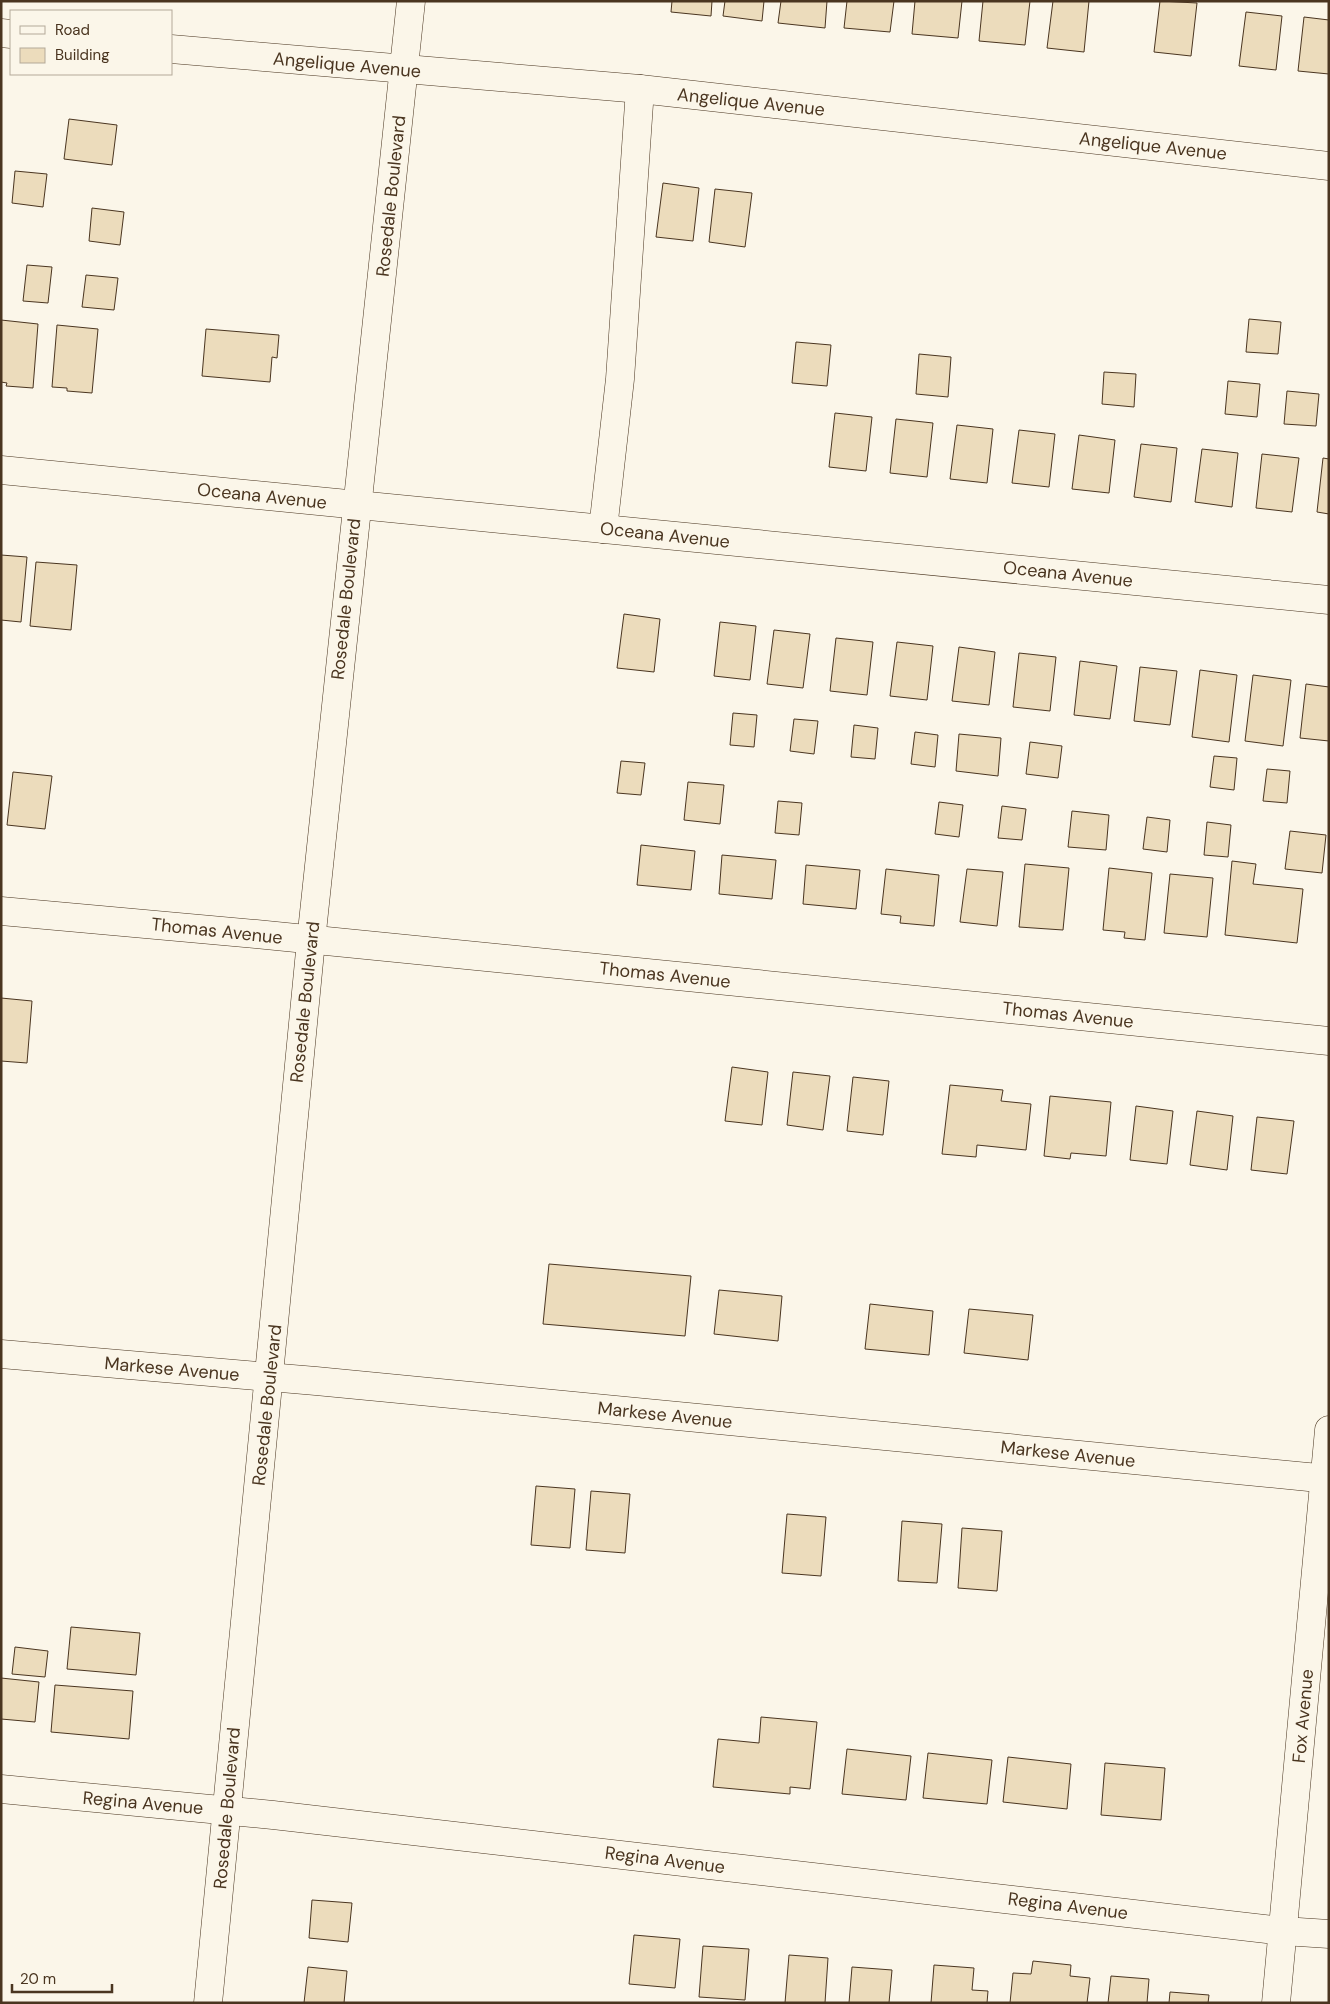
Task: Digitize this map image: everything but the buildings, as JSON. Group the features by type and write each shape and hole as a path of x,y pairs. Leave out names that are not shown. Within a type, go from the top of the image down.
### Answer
{"street":[{"name":"Rosedale Boulevard","path":"208,2003 310,941 411,1"},
{"name":"Angelique Avenue","path":"172,49 640,89 1329,166"},
{"path":"603,528 620,379 640,89"},
{"name":"Oceana Avenue","path":"1,470 1329,600"},
{"name":"Thomas Avenue","path":"1,911 1329,1041"},
{"name":"Markese Avenue","path":"1,1354 269,1377 1326,1479"},
{"name":"Fox Avenue","path":"1276,2003 1326,1479 1329,1430"},
{"name":"Regina Avenue","path":"1,1789 226,1810 1283,1931 1329,1934"}]}
